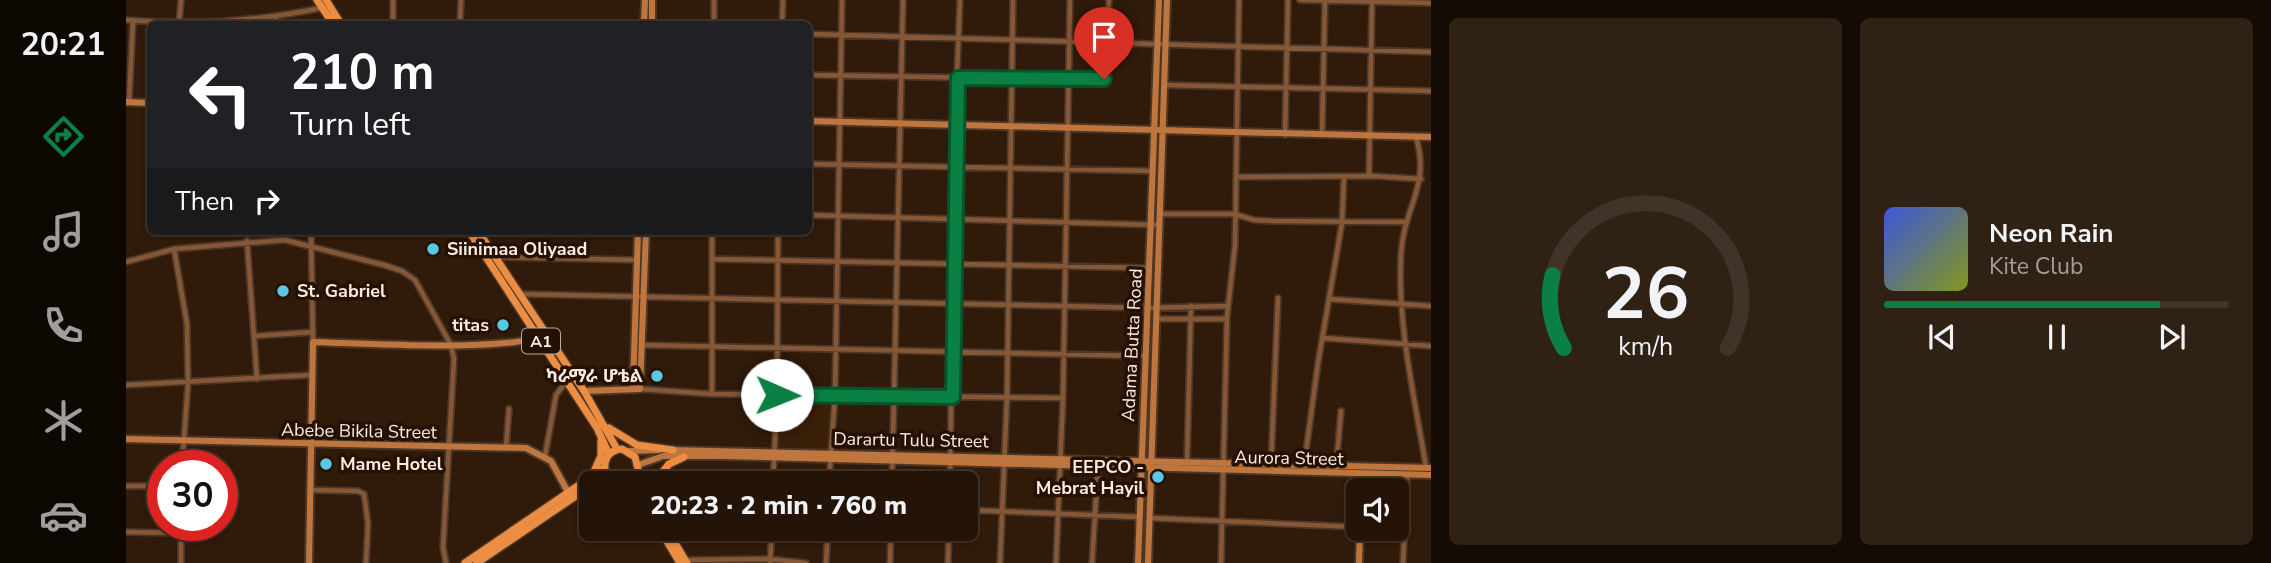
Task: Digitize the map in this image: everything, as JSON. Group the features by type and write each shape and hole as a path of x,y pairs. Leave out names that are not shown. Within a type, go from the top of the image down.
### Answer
{"main road":[{"path":"322,3 331,21"},
{"path":"322,3 338,21"},
{"name":"A1","path":"471,235 569,377 609,454"},
{"name":"A1","path":"480,235 542,335"},
{"name":"A1","path":"569,377 583,391 617,449"},
{"path":"605,425 637,445 673,450"},
{"path":"596,471 601,456 600,434"},
{"path":"602,471 609,454 617,449 629,451 638,469"},
{"path":"663,471 669,464 684,457"},
{"path":"477,563 562,502 569,494 579,490"},
{"path":"465,563 579,492"},
{"path":"668,541 683,562"},
{"path":"672,541 683,562"}],"street":[{"path":"179,21 181,0"},
{"path":"393,0 393,21"},
{"path":"460,21 461,0"},
{"path":"644,21 645,0"},
{"path":"652,0 652,21"},
{"path":"714,0 714,21"},
{"path":"782,21 783,0"},
{"path":"830,471 835,396 835,261 842,0"},
{"path":"892,471 896,396 894,351 902,0"},
{"path":"951,471 954,167 960,0"},
{"path":"1000,563 1007,397 1005,353 1013,0"},
{"path":"1056,563 1063,398 1065,127 1070,0"},
{"path":"812,75 1104,79 1109,0"},
{"path":"1159,0 1162,43"},
{"path":"1162,43 1167,0"},
{"path":"1221,563 1227,319 1235,214 1239,0"},
{"path":"1285,135 1288,0"},
{"path":"1300,0 1431,3"},
{"path":"1322,135 1325,0"},
{"path":"1369,176 1372,1"},
{"path":"235,21 275,17 322,3"},
{"path":"275,17 277,21"},
{"path":"126,20 147,22"},
{"path":"133,21 127,102 147,103"},
{"path":"812,34 1431,52"},
{"name":"Adama Butta Road","path":"1148,563 1146,468 1141,460 1150,268 1160,214 1165,85 1162,43"},
{"name":"Adama Butta Road","path":"1138,563 1146,468 1151,460 1157,306 1153,171 1162,43"},
{"path":"1165,85 1431,91"},
{"path":"812,121 1431,137"},
{"path":"1416,137 1423,157 1421,179 1407,222 1401,253 1407,346 1428,467"},
{"path":"812,164 1153,171"},
{"path":"1303,472 1342,223 1344,176"},
{"path":"1236,177 1369,176 1421,179"},
{"path":"1160,214 1235,214 1254,220 1342,223 1407,222"},
{"path":"812,215 1156,225"},
{"path":"309,563 313,342 311,235"},
{"path":"636,389 638,235"},
{"path":"636,389 643,345 646,235"},
{"path":"712,235 712,394"},
{"path":"774,471 778,235"},
{"path":"126,262 174,249 285,240 310,244 384,265 415,280 451,345 454,366 443,547 446,563"},
{"path":"247,241 257,379"},
{"path":"174,249 187,324 188,384 183,450"},
{"path":"494,257 637,260"},
{"path":"712,259 1150,268"},
{"path":"519,294 1148,308 1228,306"},
{"path":"1272,472 1278,298"},
{"path":"1329,299 1431,306"},
{"path":"1187,465 1191,306"},
{"path":"1156,319 1227,319"},
{"path":"254,336 313,332"},
{"path":"313,342 451,345 542,335"},
{"path":"1322,338 1431,346"},
{"path":"643,345 1146,356"},
{"path":"126,385 188,384 312,375"},
{"path":"569,377 554,402 545,456 561,475 569,494"},
{"path":"583,391 636,389 712,394 1063,398"},
{"path":"506,448 509,410"},
{"path":"1336,473 1341,411"},
{"name":"Abebe Bikila Street","path":"126,439 506,448 526,449 545,456"},
{"name":"Darartu Tulu Street","path":"629,451 774,451 1060,458 1146,468"},
{"name":"Darartu Tulu Street","path":"638,469 663,456 1060,466 1151,460"},
{"name":"Aurora Street","path":"1151,460 1225,470 1431,475"},
{"name":"Aurora Street","path":"1146,468 1225,462 1428,467"},
{"path":"1092,563 1098,463"},
{"path":"1363,466 1363,478"},
{"path":"1403,563 1407,475"},
{"path":"126,486 147,486"},
{"path":"310,490 358,491 364,494 368,523 366,563"},
{"path":"978,510 1140,517"},
{"path":"1149,518 1346,527"},
{"path":"126,532 147,532"},
{"path":"181,541 181,563"},
{"path":"770,561 771,541"},
{"path":"826,563 827,541"},
{"path":"890,563 891,541"},
{"path":"948,563 949,541"},
{"path":"1359,541 1359,563"},
{"path":"683,562 806,563"}],"shaded area":[{"path":"777,397 829,398 829,450 777,448"}],"place":[{"name":"Siinimaa Oliyaad","path":"433,249"},
{"name":"St. Gabriel","path":"283,291"},
{"name":"titas","path":"503,325"},
{"name":"ካራማራ ሆቴል","path":"657,376"},
{"name":"Mame Hotel","path":"326,464"},
{"name":"EEPCO - Mebrat Hayil","path":"1158,477"}],"route":[{"path":"777,395 953,397 951,352 958,78 1104,79"}]}
